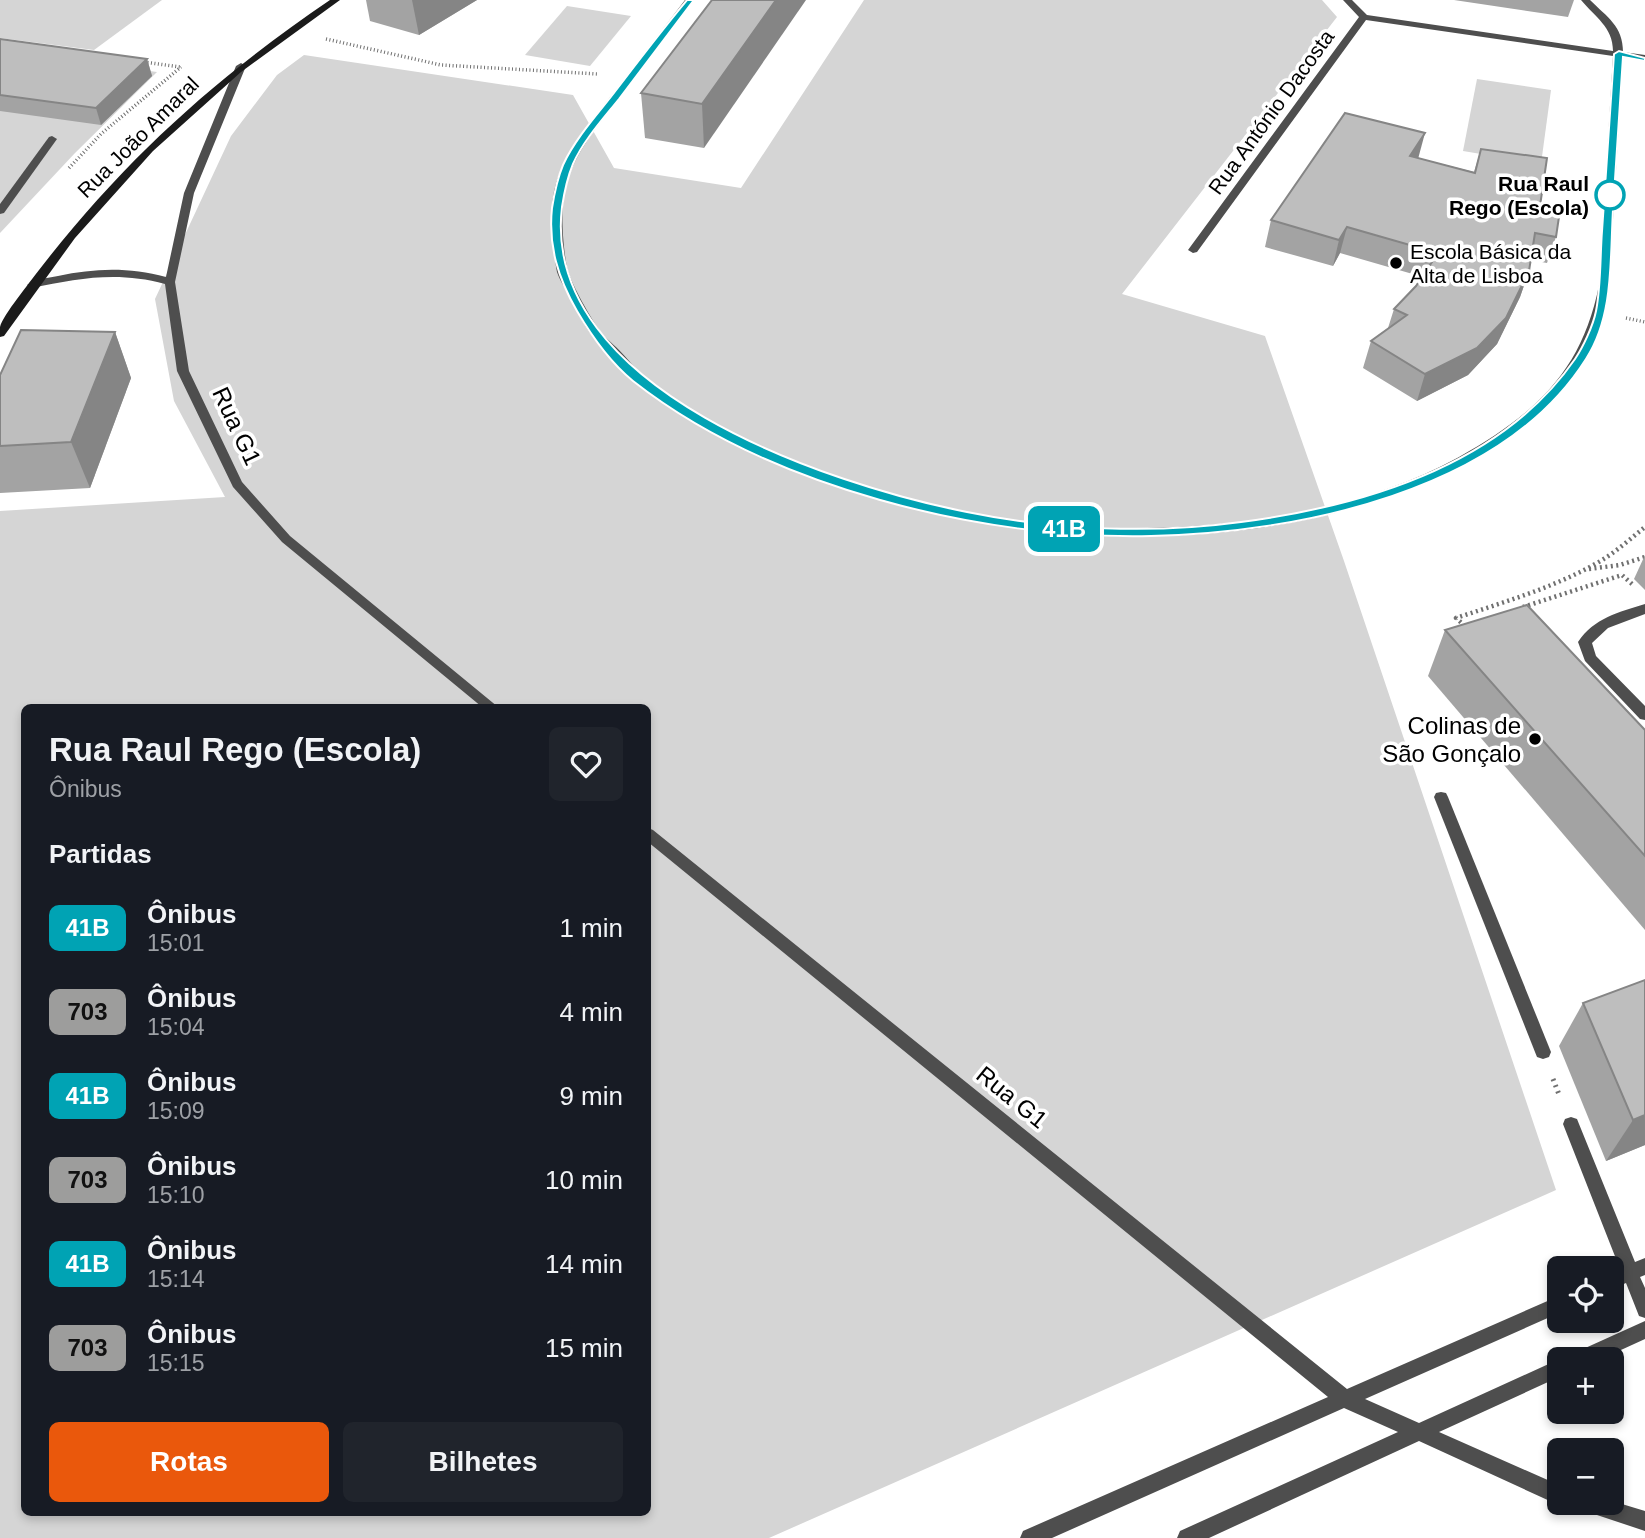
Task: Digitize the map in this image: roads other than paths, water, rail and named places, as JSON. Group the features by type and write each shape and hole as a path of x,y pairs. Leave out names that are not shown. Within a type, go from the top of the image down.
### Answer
{"street":[{"name":"Rua João Amaral","path":"0,334 32,285 110,188 152,144 241,66 336,0"},
{"path":"690,0 593,125 568,164 557,206 556,246 568,287 594,331 634,376 702,422 784,462 866,491 968,517 1055,528 1149,532 1238,527 1324,512 1395,492 1457,465 1508,433 1549,399 1582,357 1601,313 1619,54 1614,29 1586,0"},
{"name":"Rua António Dacosta","path":"1193,250 1364,17 1347,0"},
{"path":"1364,17 1645,58"},
{"name":"Rua G1","path":"241,66 189,193 170,282 183,371 237,484 286,539 487,704"},
{"path":"0,211 52,139"},
{"path":"32,285 91,272 120,270 170,282"},
{"path":"1645,609 1608,621 1592,631 1585,642 1590,659 1645,715"},
{"path":"1441,797 1543,1052"},
{"name":"Rua G1","path":"651,836 1345,1399 1547,1490"},
{"path":"1571,1124 1638,1269 1645,1310"},
{"path":"1030,1538 1547,1309"},
{"path":"1607,1347 1645,1330"},
{"path":"1187,1538 1547,1373"},
{"path":"1624,1514 1645,1521"}],"place":[{"name":"Rua Raul Rego (Escola)","path":"1610,195"},
{"name":"Escola Básica da Alta de Lisboa","path":"1396,263"},
{"name":"Colinas de São Gonçalo","path":"1535,739"}]}
